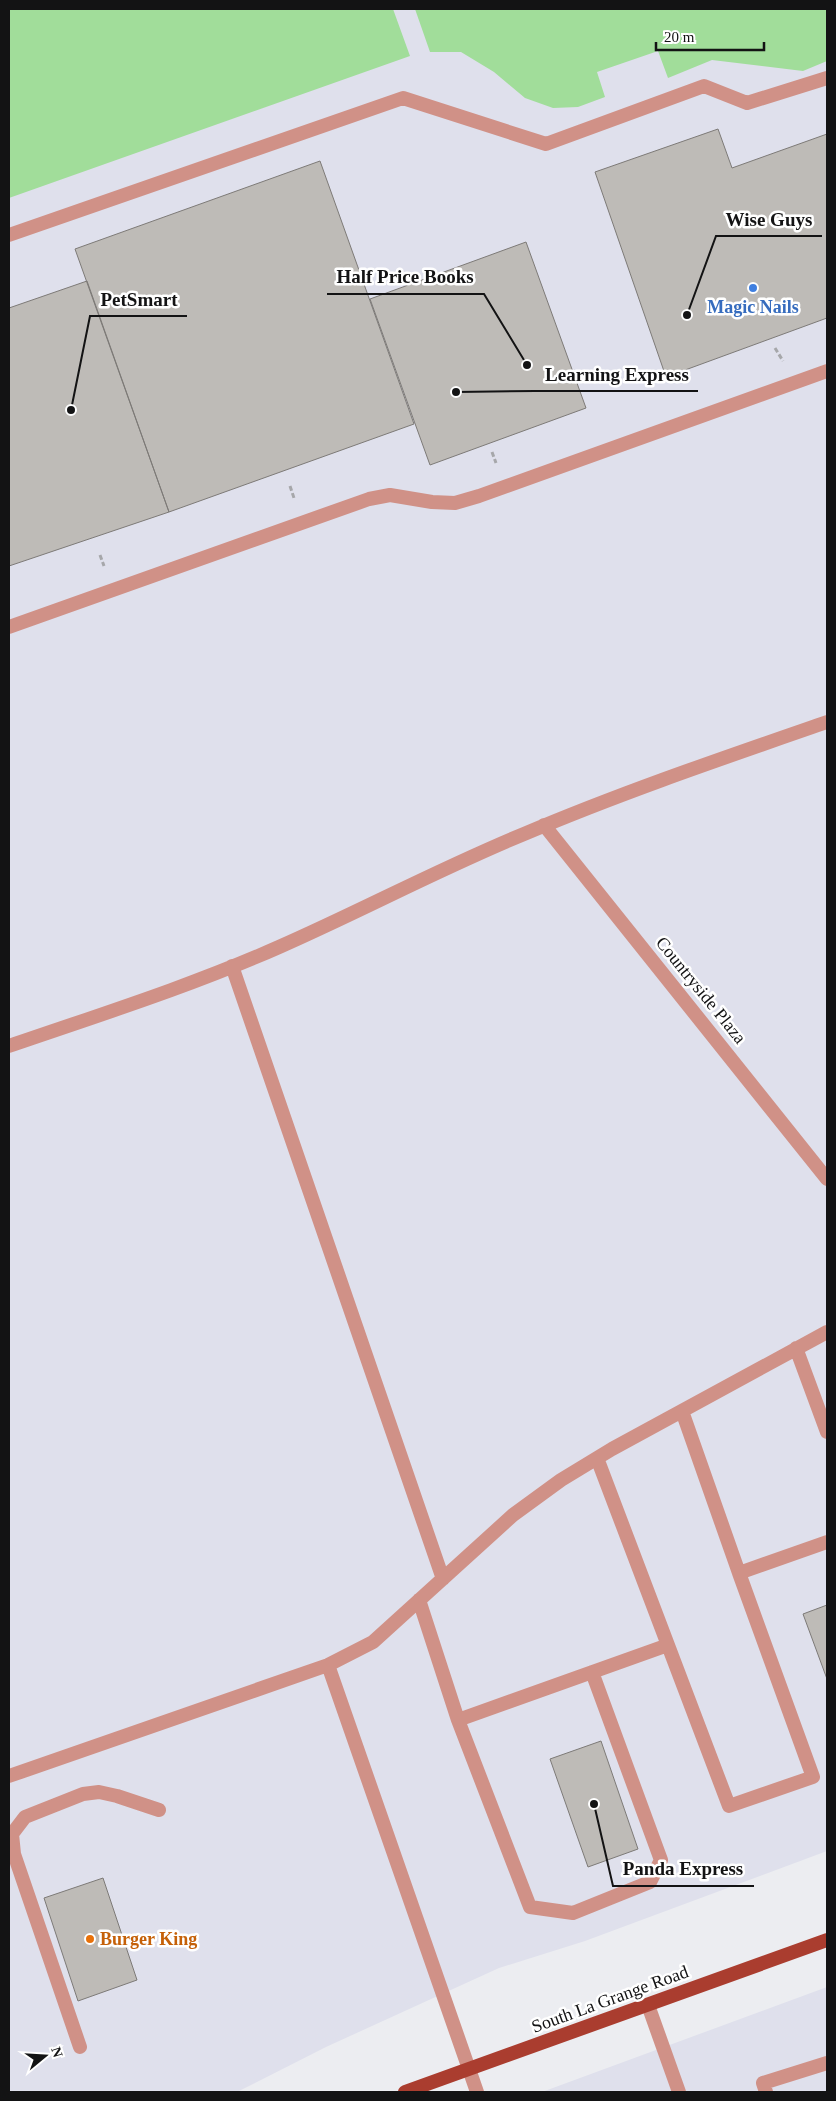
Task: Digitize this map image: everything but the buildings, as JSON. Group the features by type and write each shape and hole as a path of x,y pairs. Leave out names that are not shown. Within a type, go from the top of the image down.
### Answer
{"main road":[{"name":"South La Grange Road","path":"405,2092 827,1940"}],"lane":[{"path":"9,235 404,98 546,144 704,86 747,103 827,78"},
{"path":"9,627 369,499 390,495 432,502 455,503 479,496 827,370"},
{"path":"9,1046 232,966 287,943 456,863 544,825 655,782 827,722"},
{"name":"Countryside Plaza","path":"544,825 827,1179"},
{"path":"232,966 443,1579"},
{"path":"9,1776 328,1665 373,1642 513,1515 561,1480 682,1410 827,1332"},
{"path":"796,1348 827,1432"},
{"path":"597,1458 729,1806 813,1777 682,1410"},
{"path":"739,1573 827,1542"},
{"path":"419,1600 458,1720 530,1906 573,1913 650,1882 661,1860 592,1672"},
{"path":"458,1720 668,1645"},
{"path":"328,1665 477,2092"},
{"path":"80,2047 14,1854 12,1834 25,1817 83,1794 99,1792 159,1810"},
{"path":"648,2005 679,2092"},
{"path":"766,2092 763,2083 827,2063"}],"shaded area":[{"path":"9,9 827,9 827,1851 585,1941 499,1968 326,2047 237,2092 9,2092"},
{"path":"827,1987 827,2092 542,2092"}],"green space":[{"path":"9,9 393,9 410,56 9,198"},
{"path":"415,9 827,9 827,61 803,71 712,60 668,78 658,51 597,72 605,97 578,107 553,108 525,98 494,72 461,52 430,52"}],"place":[{"name":"Magic Nails","path":"753,288"},
{"name":"Wise Guys","path":"687,315"},
{"name":"Half Price Books","path":"527,365"},
{"name":"Learning Express","path":"456,392"},
{"name":"PetSmart","path":"71,410"},
{"name":"Panda Express","path":"594,1804"},
{"name":"Burger King","path":"90,1939"}]}
